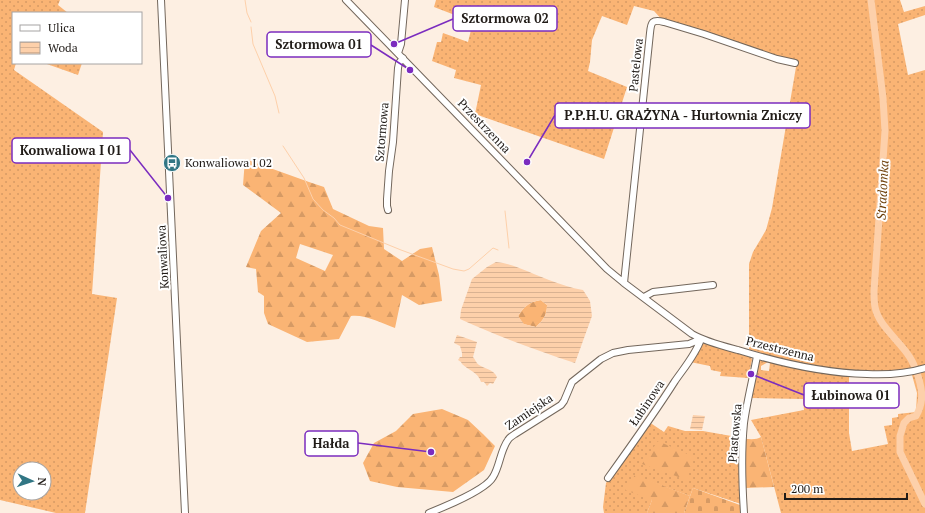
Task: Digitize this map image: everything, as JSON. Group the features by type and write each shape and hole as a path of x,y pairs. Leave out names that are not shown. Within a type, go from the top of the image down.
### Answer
{"street":[{"name":"Konwaliowa","path":"161,0 185,513"},
{"name":"Przestrzenna","path":"346,0 602,264 624,283 692,334 701,339 757,356 818,370 841,373 881,374 909,373 924,368"},
{"name":"Sztormowa","path":"388,210 387,199 389,171 393,142 398,68 405,0"},
{"name":"Pastelowa","path":"624,283 652,23 658,20 777,59 795,63"},
{"path":"644,298 653,292 713,285"},
{"name":"Łubinowa","path":"608,478 669,391 699,345 701,339"},
{"name":"Zamiejska","path":"430,513 468,496 491,480 494,476 504,446 508,440 561,404 564,401 572,382 601,358 613,353 628,350 689,344 701,339"},
{"name":"Piastowska","path":"744,513 743,442 745,422 757,356"}],"green space":[{"path":"0,0 60,0 58,5 67,12 12,12 12,64 16,64 14,70 103,132 92,294 117,298 85,513 56,513 0,500"},
{"path":"436,0 900,0 904,12 925,6 925,15 898,24 908,75 925,70 925,365 904,371 870,372 832,370 785,360 749,349 749,264 753,252 766,230 772,208 796,67 795,63 664,22 654,11 634,6 627,25 602,16 592,40 588,71 627,87 604,159 475,114 481,85 454,78 456,70 432,61 437,42 441,42 443,33 468,42 473,22 434,7"},
{"path":"47,64 82,64 78,75"},
{"path":"245,159 324,187 333,209 369,226 383,228 384,249 402,261 420,249 432,247 439,275 442,301 419,305 402,295 395,328 362,316 351,316 339,339 307,342 268,324 264,313 264,296 258,292 256,269 246,267 261,231 281,213 243,185","holes":["300,244 333,255 325,271 296,258"]},
{"path":"541,300 547,305 543,320 536,327 523,324 518,316 522,310 527,305"},
{"path":"705,343 751,356 752,360 748,378 720,376 721,372 711,370 710,366 690,362 702,344"},
{"path":"763,359 767,360 768,362 761,366 761,370 769,371 770,363 772,361 849,375 849,433 852,451 888,444 884,426 892,425 892,418 898,417 898,414 916,412 917,393 912,375 925,370 925,513 781,513 761,437 751,420 804,410 803,399 752,398 758,364 759,361"},
{"path":"442,409 468,420 495,446 484,470 453,492 397,487 370,481 363,463 374,443 396,431 413,414"},
{"path":"649,422 664,432 668,426 685,431 703,431 737,437 741,504 693,488 690,496 635,476 652,500 647,513 604,513 603,507 606,483"},
{"path":"761,437 774,487 745,488 745,439 755,439"},
{"path":"658,441 694,457 687,480 642,464"},
{"path":"635,475 690,496 684,513 647,513 652,500 625,490"},
{"path":"693,488 740,505 740,513 684,513"}],"water":[{"path":"496,262 503,263 543,278 583,290 590,301 592,316 575,363 488,331 460,319 461,310 472,279","holes":["540,300 547,305 543,320 536,327 524,324 518,316 522,310 533,302"]},
{"path":"457,335 477,342 473,357 479,365 495,374 497,377 493,384 490,383 487,386 484,382 481,382 475,373 458,360 462,357 462,353 460,346 454,343"},
{"path":"693,415 705,416 702,430 690,429"}],"waterway":[{"path":"245,0 247,13 251,22"},
{"name":"Stradomka","path":"871,0 883,98 885,131 874,303 882,323 906,352 915,368"},
{"path":"251,27 253,44 275,96 279,113"},
{"path":"283,146 304,178 313,199 340,225 401,250 453,269 464,271 469,269 493,248 498,250"},
{"path":"505,211 509,248"},
{"name":"Stradomka","path":"916,370 922,394 921,405 916,416 909,418 904,423 900,436 900,452 925,504"}],"place":[{"name":"Sztormowa 02","path":"394,44"},
{"name":"Sztormowa 01","path":"410,70"},
{"name":"P.P.H.U. GRAŻYNA - Hurtownia Zniczy","path":"527,162"},
{"name":"Konwaliowa I 02","path":"172,163"},
{"name":"Konwaliowa I 01","path":"168,198"},
{"name":"Łubinowa 01","path":"751,374"},
{"name":"Hałda","path":"431,452"}]}
